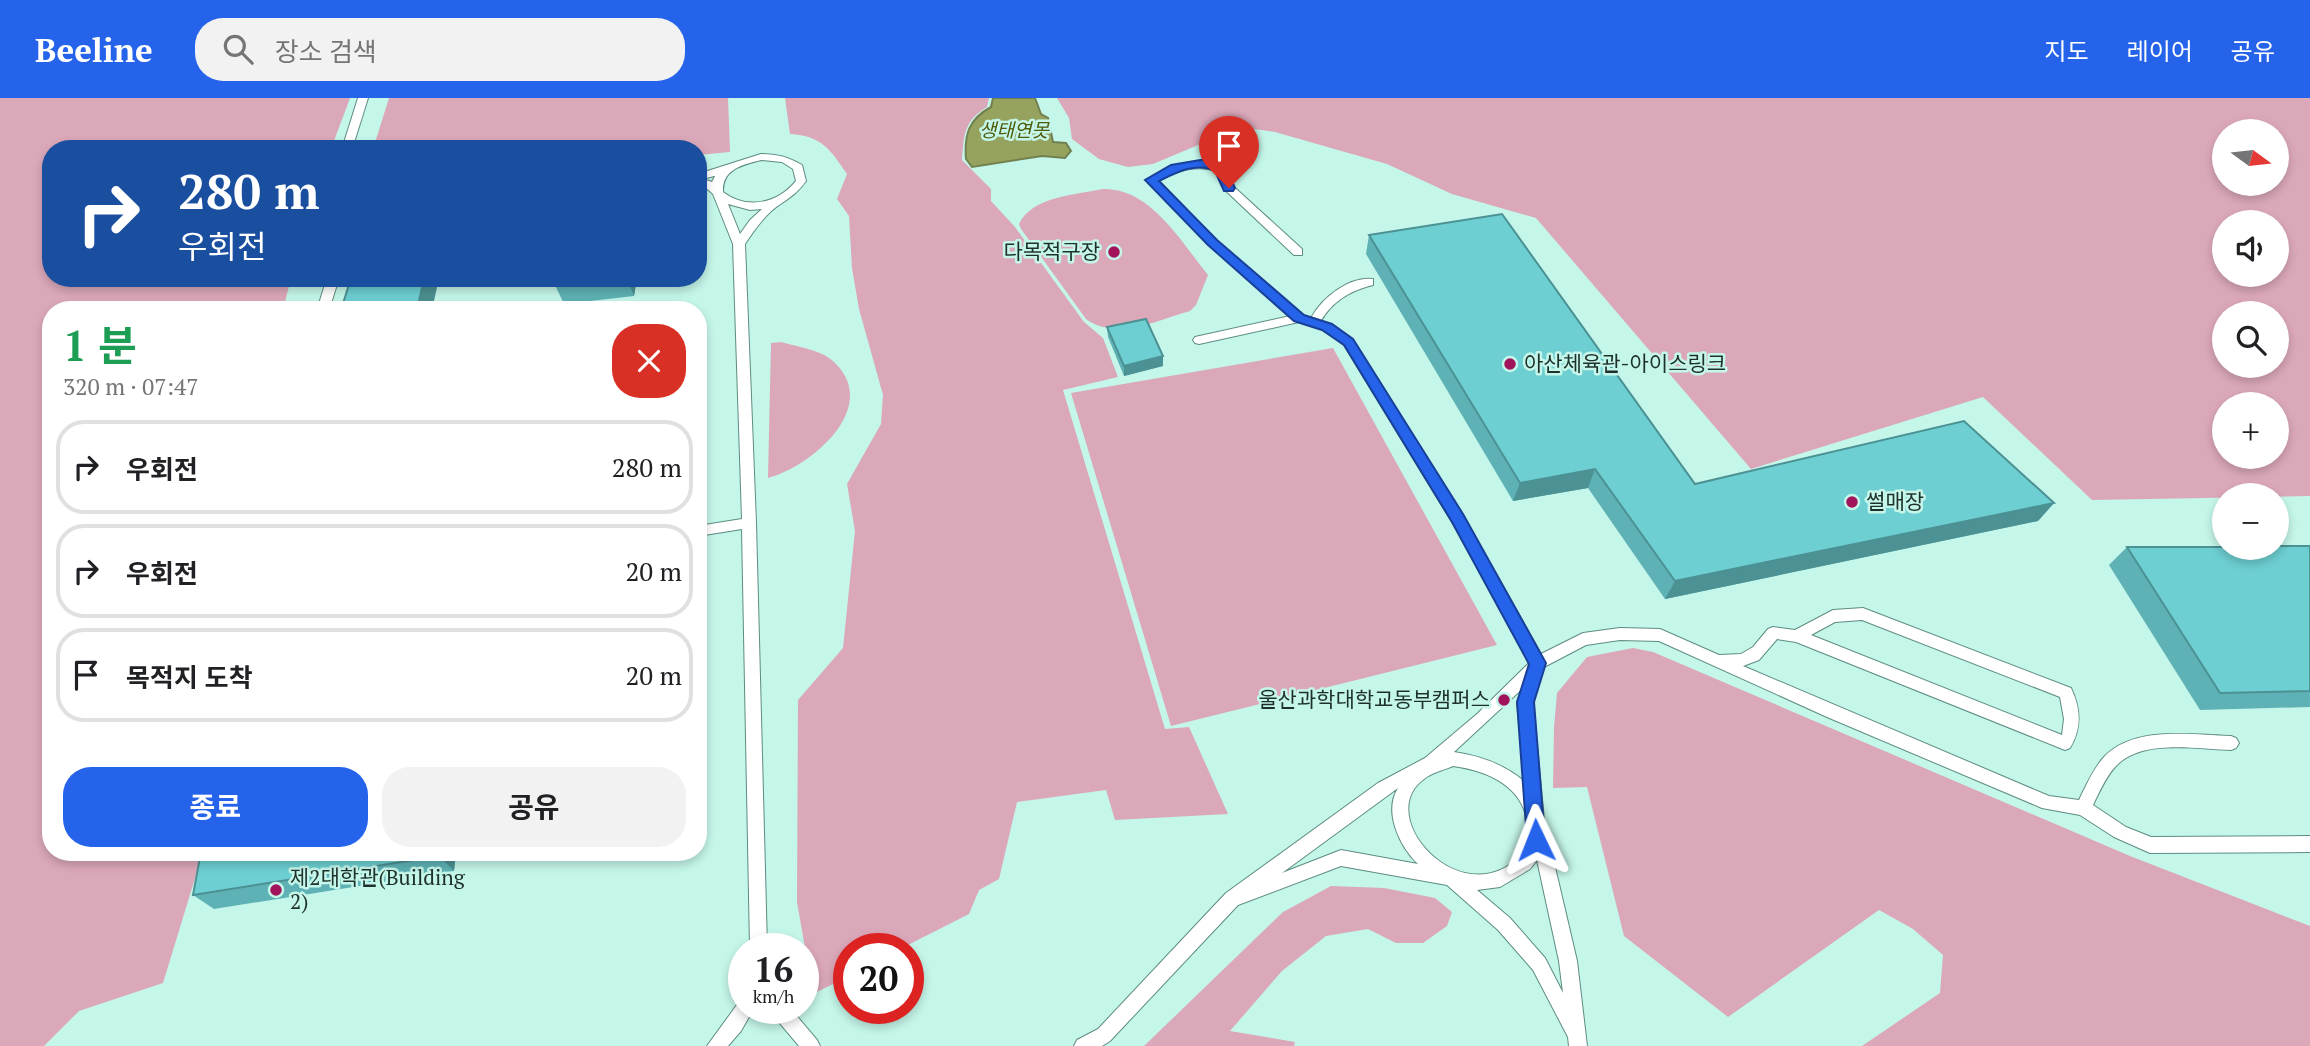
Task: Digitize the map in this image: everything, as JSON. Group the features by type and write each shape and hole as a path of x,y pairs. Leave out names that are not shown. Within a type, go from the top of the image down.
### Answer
{"lane":[{"path":"350,140 363,98"},
{"path":"707,176 752,158 780,158 791,161 798,167 801,181 796,189 776,202 754,222 739,244"},
{"path":"1297,252 1229,188 1220,169 1206,162 1175,168 1152,180 1212,242 1299,318"},
{"path":"727,168 719,176 716,185 739,244 749,523 758,933"},
{"path":"707,183 736,205 776,202"},
{"path":"1315,322 1320,313 1352,286 1369,282"},
{"path":"1199,340 1299,318 1315,322 1349,342 1457,518 1538,663 1525,702 1536,840 1529,859 1514,873 1494,882 1474,883 1341,858 1232,899"},
{"path":"707,530 749,523"},
{"path":"1709,656 1741,662 1758,654 1773,633 1797,636 2065,743 2072,734 2071,708 2066,693 1863,614 1833,616 1797,636"},
{"path":"1577,1041 1539,964 1504,924 1451,878 1429,867 1413,850 1402,831 1399,810 1403,790 1415,774 1432,764 1482,719 1538,663 1583,639 1620,634 1660,635 2048,803 2083,808 2120,832 2150,845 2310,844"},
{"path":"2083,808 2111,760 2134,745 2231,743"},
{"path":"1083,1046 1104,1035 1232,899 1384,788 1432,764 1463,760 1496,768 1515,781 1529,799 1568,961 1577,1041"},
{"path":"716,1046 736,1024"},
{"path":"792,1024 811,1046"}],"shaded area":[{"path":"0,98 350,98 334,140 42,140 42,287 289,287 285,301 42,301 42,861 200,861 163,983 79,1011 44,1046 0,1046"},
{"path":"389,98 728,98 730,152 707,154 707,140 376,140"},
{"path":"785,98 989,98 987,107 979,112 967,129 962,160 991,189 991,201 1015,227 1084,322 1103,338 1118,377 1063,390 1165,729 1189,727 1228,814 1115,820 1106,790 1017,802 999,879 979,890 969,914 924,937 924,933 833,933 833,984 819,991 819,933 802,933 797,902 798,700 843,648 855,531 847,484 881,424 883,395 859,309 852,268 849,216 837,199 847,174 824,145 801,135 790,134"},
{"path":"1057,98 2310,98 2310,496 2289,496 2289,483 2212,483 2212,498 2092,500 1983,397 1751,469 1536,218 1452,194 1387,164 1275,132 1241,127 1153,164 1128,167 1099,159 1072,139 1069,118"},
{"name":"다목적구장","path":"1103,189 1136,197 1150,207 1176,233 1208,275 1196,305 1190,311 1124,329 1098,325 1086,319 1021,229 1019,224 1025,215 1044,202"},
{"path":"781,342 831,359 847,381 850,399 845,417 820,449 803,462 768,478 771,343"},
{"path":"1333,348 1497,645 1171,726 1071,393"},
{"path":"1633,648 1653,652 2130,856 2310,926 2310,1046 1862,1046 1940,993 1943,955 1913,929 1879,910 1728,1017 1624,936 1587,787 1553,788 1557,693 1587,657"},
{"path":"1331,886 1384,888 1435,898 1452,912 1447,926 1423,943 1396,943 1368,929 1326,936 1282,971 1230,1031 1295,1042 1294,1046 1144,1046 1283,912"}],"water":[{"name":"생태연못","path":"993,98 1035,98 1041,114 1048,118 1053,142 1066,143 1071,151 1065,158 1042,156 972,167 966,159 967,135 973,122 991,107"}],"building":[{"path":"1502,214 1695,484 1964,421 2054,503 1675,581 1595,469 1520,483 1369,235"},
{"path":"348,287 422,287 419,301 344,301"},
{"path":"1146,319 1163,356 1124,366 1107,327"},
{"path":"2289,546 2310,546 2310,691 2220,693 2127,547 2212,547 2212,560 2289,560"},
{"path":"199,861 407,861 193,895"}],"place":[{"name":"다목적구장","path":"1114,252"},
{"name":"아산체육관-아이스링크","path":"1510,364"},
{"name":"썰매장","path":"1852,502"},
{"name":"울산과학대학교동부캠퍼스","path":"1504,700"},
{"name":"제2대학관(Building 2)","path":"276,890"}],"route":[{"path":"1229,188 1220,169 1206,162 1175,168 1152,180 1212,242 1299,318 1327,327 1349,342 1457,518 1507,612 1538,663 1525,702 1536,840"}]}
